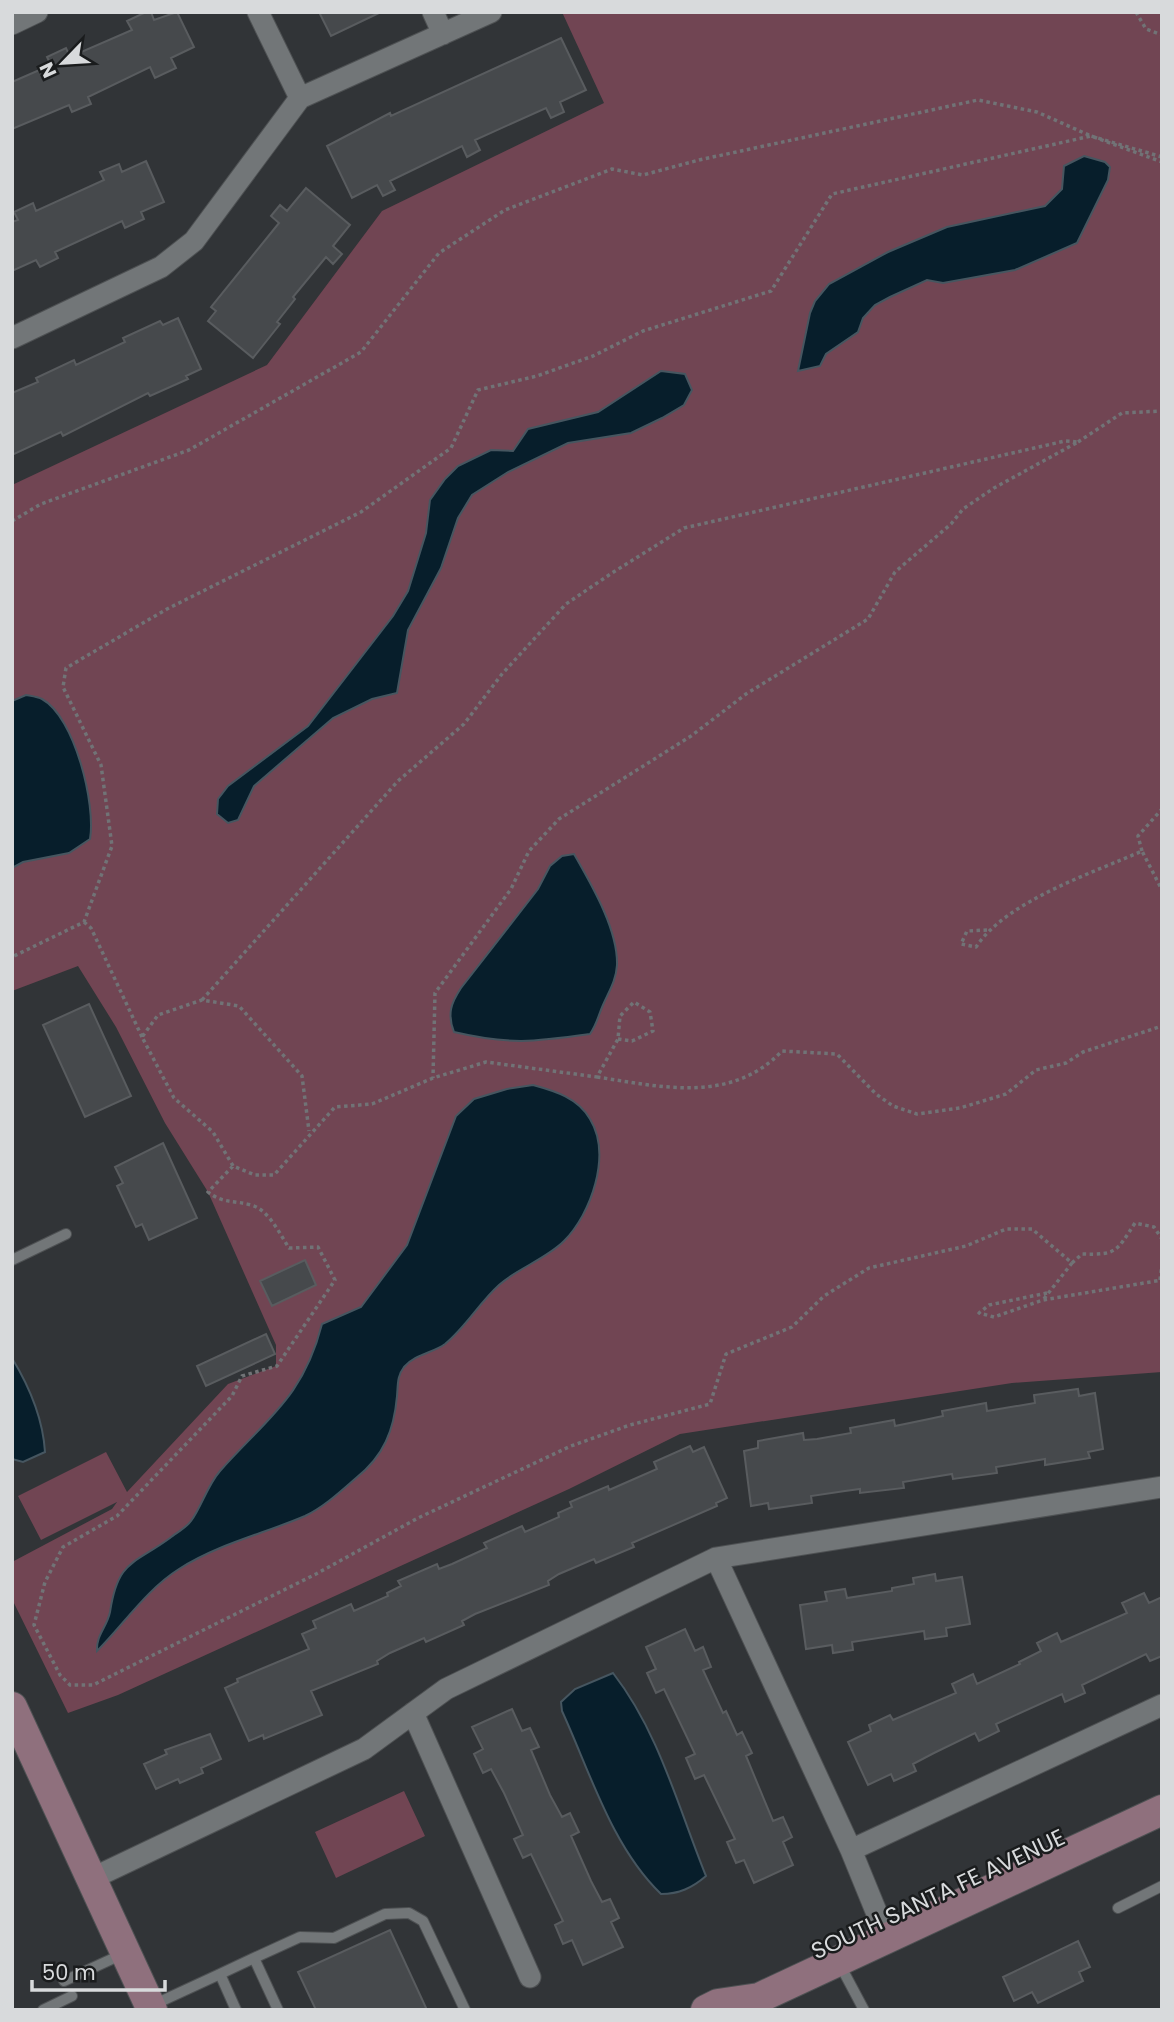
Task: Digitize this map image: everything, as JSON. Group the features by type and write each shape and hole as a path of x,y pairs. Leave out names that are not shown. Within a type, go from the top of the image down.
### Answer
{"main road":[{"path":"12,1707 152,2008"},
{"name":"SOUTH SANTA FE AVENUE","path":"715,2008 735,1988 1162,1790"},
{"name":"SOUTH SANTA FE AVENUE","path":"715,2008 760,1998 1162,1810"}],"street":[{"path":"12,24 37,12"},
{"path":"258,12 300,98"},
{"path":"433,12 443,34"},
{"path":"12,338 161,267 194,242 300,98 491,12"},
{"path":"93,1878 364,1748 446,1689 716,1559 1162,1487"},
{"path":"716,1559 851,1850 880,1921"},
{"path":"851,1850 1162,1705"},
{"path":"413,1713 530,1977"}],"lane":[{"path":"12,1260 66,1234"},
{"path":"1118,1908 1162,1886"},
{"path":"152,2008 300,1937 334,1938 385,1914 408,1913 423,1921 465,2010"},
{"path":"64,1981 127,1951"},
{"path":"254,1958 278,2010"},
{"path":"838,1961 864,2010"},
{"path":"220,1974 236,2010"},
{"path":"43,2010 72,1996"}],"path":[{"path":"1136,12 1146,29 1162,35"},
{"path":"12,521 41,504 189,450 361,352 439,253 505,210 612,169 643,175 699,159 978,100 1037,112 1091,136 1162,160"},
{"path":"12,957 84,922 112,846 101,765 63,687 66,668 167,609 360,512 451,448 478,390 537,376 593,356 643,331 771,291 832,194 1091,136"},
{"path":"433,1078 435,993 511,889 529,851 559,819 691,736 746,694 868,619 895,572 951,524 962,509 994,488 1078,442 1122,413 1162,411"},
{"path":"202,1000 398,781 464,724 502,674 566,604 612,573 684,528 1065,441 1078,442"},
{"path":"1162,809 1138,836 1142,851 1162,890"},
{"path":"987,930 967,930 961,944 975,947 987,930 1044,896 1142,851"},
{"path":"84,922 91,928 174,1098 213,1132 233,1166 255,1174 274,1175 335,1107 372,1104 433,1078 486,1062 696,1089 734,1083 765,1069 782,1051 838,1054 876,1094 893,1106 917,1114 960,1108 1006,1094 1036,1070 1066,1063 1083,1052 1162,1026"},
{"path":"142,1037 158,1015 202,1000 239,1006 302,1076 309,1133"},
{"path":"597,1077 618,1039 620,1016 634,1002 650,1012 653,1031 632,1041 618,1039"},
{"path":"233,1166 208,1192 219,1201 255,1205 273,1223 289,1248 318,1247 335,1280 277,1366 242,1376 232,1396 117,1516 63,1547 45,1582 34,1625 60,1675 70,1685 93,1685 304,1580 418,1518 572,1446 630,1425 710,1404 726,1354 792,1327 824,1296 869,1268 966,1246 1006,1229 1032,1229 1072,1263"},
{"path":"1043,1300 1082,1254 1107,1255 1116,1251 1135,1223 1153,1227 1162,1239"},
{"path":"1047,1293 989,1306 979,1314 994,1317 1043,1300 1161,1280 1162,1264"}],"shaded area":[{"path":"562,12 1162,12 1162,1372 1012,1383 680,1434 569,1489 118,1695 68,1713 12,1599 12,1562 112,1509 117,1502 41,1540 18,1496 106,1452 127,1492 228,1384 276,1366 276,1345 208,1192 165,1123 116,1027 78,966 12,991 12,485 267,365 382,211 604,103"},
{"path":"404,1791 425,1836 336,1878 315,1832"}],"water":[{"path":"1084,156 1105,162 1110,167 1108,180 1077,243 1015,270 943,283 927,280 875,305 863,318 858,332 826,354 820,366 798,371 810,313 815,301 829,284 888,252 947,227 1045,206 1062,189 1064,166"},
{"path":"661,371 685,374 692,390 684,405 631,433 568,443 508,472 472,495 458,518 441,568 408,630 397,693 372,699 333,718 254,786 238,820 228,823 217,814 218,799 228,786 308,726 393,616 408,591 426,533 430,500 458,466 491,450 513,451 528,429 598,412"},
{"path":"26,695 42,699 54,709 73,742 81,763 90,805 90,839 69,853 23,862 12,868 12,701"},
{"path":"574,854 602,907 616,951 614,981 590,1034 522,1041 454,1032 451,1009 461,988 538,889 550,866 562,856"},
{"path":"533,1085 558,1093 579,1106 590,1119 596,1133 599,1166 590,1200 574,1229 557,1247 499,1285 445,1344 413,1359 404,1367 399,1377 396,1408 386,1442 366,1470 305,1516 225,1546 194,1560 167,1577 97,1651 98,1640 109,1617 113,1595 123,1573 189,1524 220,1471 268,1421 294,1389 305,1371 322,1324 361,1307 407,1245 456,1116 474,1099 507,1089"},
{"path":"12,1358 34,1403 44,1440 45,1452 23,1462 12,1459"},
{"path":"613,1673 643,1720 655,1745 706,1876 679,1891 661,1894 629,1854 604,1808 562,1711 561,1702 575,1689"}],"building":[{"path":"151,12 154,20 177,12 194,47 171,58 176,68 155,78 150,67 88,97 91,104 72,112 69,105 12,129 12,82 51,65 47,57 66,48 70,57 132,30 127,21"},
{"path":"319,12 381,12 331,36"},
{"path":"561,38 586,90 560,102 564,112 551,118 546,108 475,140 480,150 467,157 462,146 390,181 395,190 383,196 377,185 352,198 327,146 390,113 391,116"},
{"path":"146,161 164,202 141,212 144,219 125,228 122,221 55,252 58,258 40,267 36,260 12,271 12,222 18,220 14,212 33,203 36,211 104,180 100,172 119,164 122,172"},
{"path":"306,188 350,225 333,246 342,254 333,264 326,257 293,297 295,299 277,322 280,324 253,358 208,321 216,311 211,307 279,223 271,216 280,205 287,211"},
{"path":"178,318 201,369 186,376 188,379 150,396 148,393 63,436 61,432 12,455 12,393 38,382 36,378 74,360 76,365 125,342 123,338 160,321 163,325"},
{"path":"89,1004 131,1096 85,1117 43,1025"},
{"path":"163,1143 197,1218 149,1240 142,1224 136,1227 117,1186 123,1183 115,1167"},
{"path":"305,1260 316,1285 272,1306 260,1281"},
{"path":"266,1334 275,1354 206,1386 197,1366"},
{"path":"1078,1389 1079,1396 1095,1393 1103,1449 1088,1452 1090,1458 1045,1465 1045,1459 996,1467 997,1473 953,1479 952,1474 903,1482 904,1488 860,1493 860,1489 811,1496 812,1503 769,1509 768,1503 751,1506 744,1451 758,1448 758,1441 803,1433 804,1440 817,1439 851,1433 850,1428 894,1420 895,1426 943,1416 942,1411 986,1403 987,1411 1035,1403 1034,1395"},
{"path":"690,1446 693,1452 704,1447 727,1498 716,1503 717,1506 632,1543 634,1547 596,1563 594,1559 559,1574 548,1581 549,1585 475,1614 462,1621 464,1625 426,1642 424,1638 390,1653 377,1661 378,1664 311,1691 322,1715 264,1739 263,1735 249,1741 225,1688 238,1682 237,1679 309,1649 302,1634 316,1628 313,1621 351,1604 354,1611 388,1596 387,1593 401,1586 398,1581 437,1564 439,1569 452,1564 487,1548 484,1543 522,1526 525,1532 559,1517 558,1513 572,1507 570,1502 608,1486 609,1490 657,1469 654,1462"},
{"path":"935,1574 936,1581 962,1577 970,1624 946,1628 947,1636 925,1639 924,1631 852,1642 853,1650 833,1653 832,1645 806,1649 800,1605 827,1601 825,1592 845,1589 847,1598 892,1591 892,1588 914,1584 913,1578"},
{"path":"1144,1593 1149,1603 1162,1597 1162,1656 1150,1661 1146,1654 1082,1685 1085,1693 1065,1702 1062,1694 996,1724 999,1731 979,1741 975,1733 913,1764 916,1771 894,1781 891,1774 868,1785 848,1742 871,1731 869,1725 890,1715 893,1720 956,1693 952,1684 973,1674 977,1684 1020,1664 1019,1662 1041,1651 1037,1643 1057,1633 1061,1642 1127,1613 1122,1603"},
{"path":"685,1629 695,1651 703,1647 711,1667 703,1670 723,1713 726,1711 737,1735 742,1732 752,1753 746,1756 773,1821 783,1817 792,1837 783,1842 793,1865 754,1883 744,1860 736,1863 727,1842 735,1839 704,1775 695,1779 686,1758 695,1754 664,1689 656,1693 647,1673 656,1669 646,1647"},
{"path":"512,1709 522,1731 530,1728 539,1747 531,1750 550,1795 562,1817 570,1813 579,1832 571,1836 591,1881 602,1902 610,1899 619,1918 611,1922 623,1947 583,1965 572,1940 563,1944 555,1925 563,1921 531,1854 523,1858 514,1839 523,1835 504,1793 491,1769 483,1773 474,1754 483,1749 472,1727"},
{"path":"210,1734 221,1759 201,1768 203,1773 180,1783 178,1779 156,1789 144,1764 167,1754 165,1750"},
{"path":"390,1930 427,2010 316,2010 298,1972"},
{"path":"1078,1941 1090,1967 1079,1972 1083,1981 1038,2003 1032,1992 1014,2001 1003,1977"}]}
